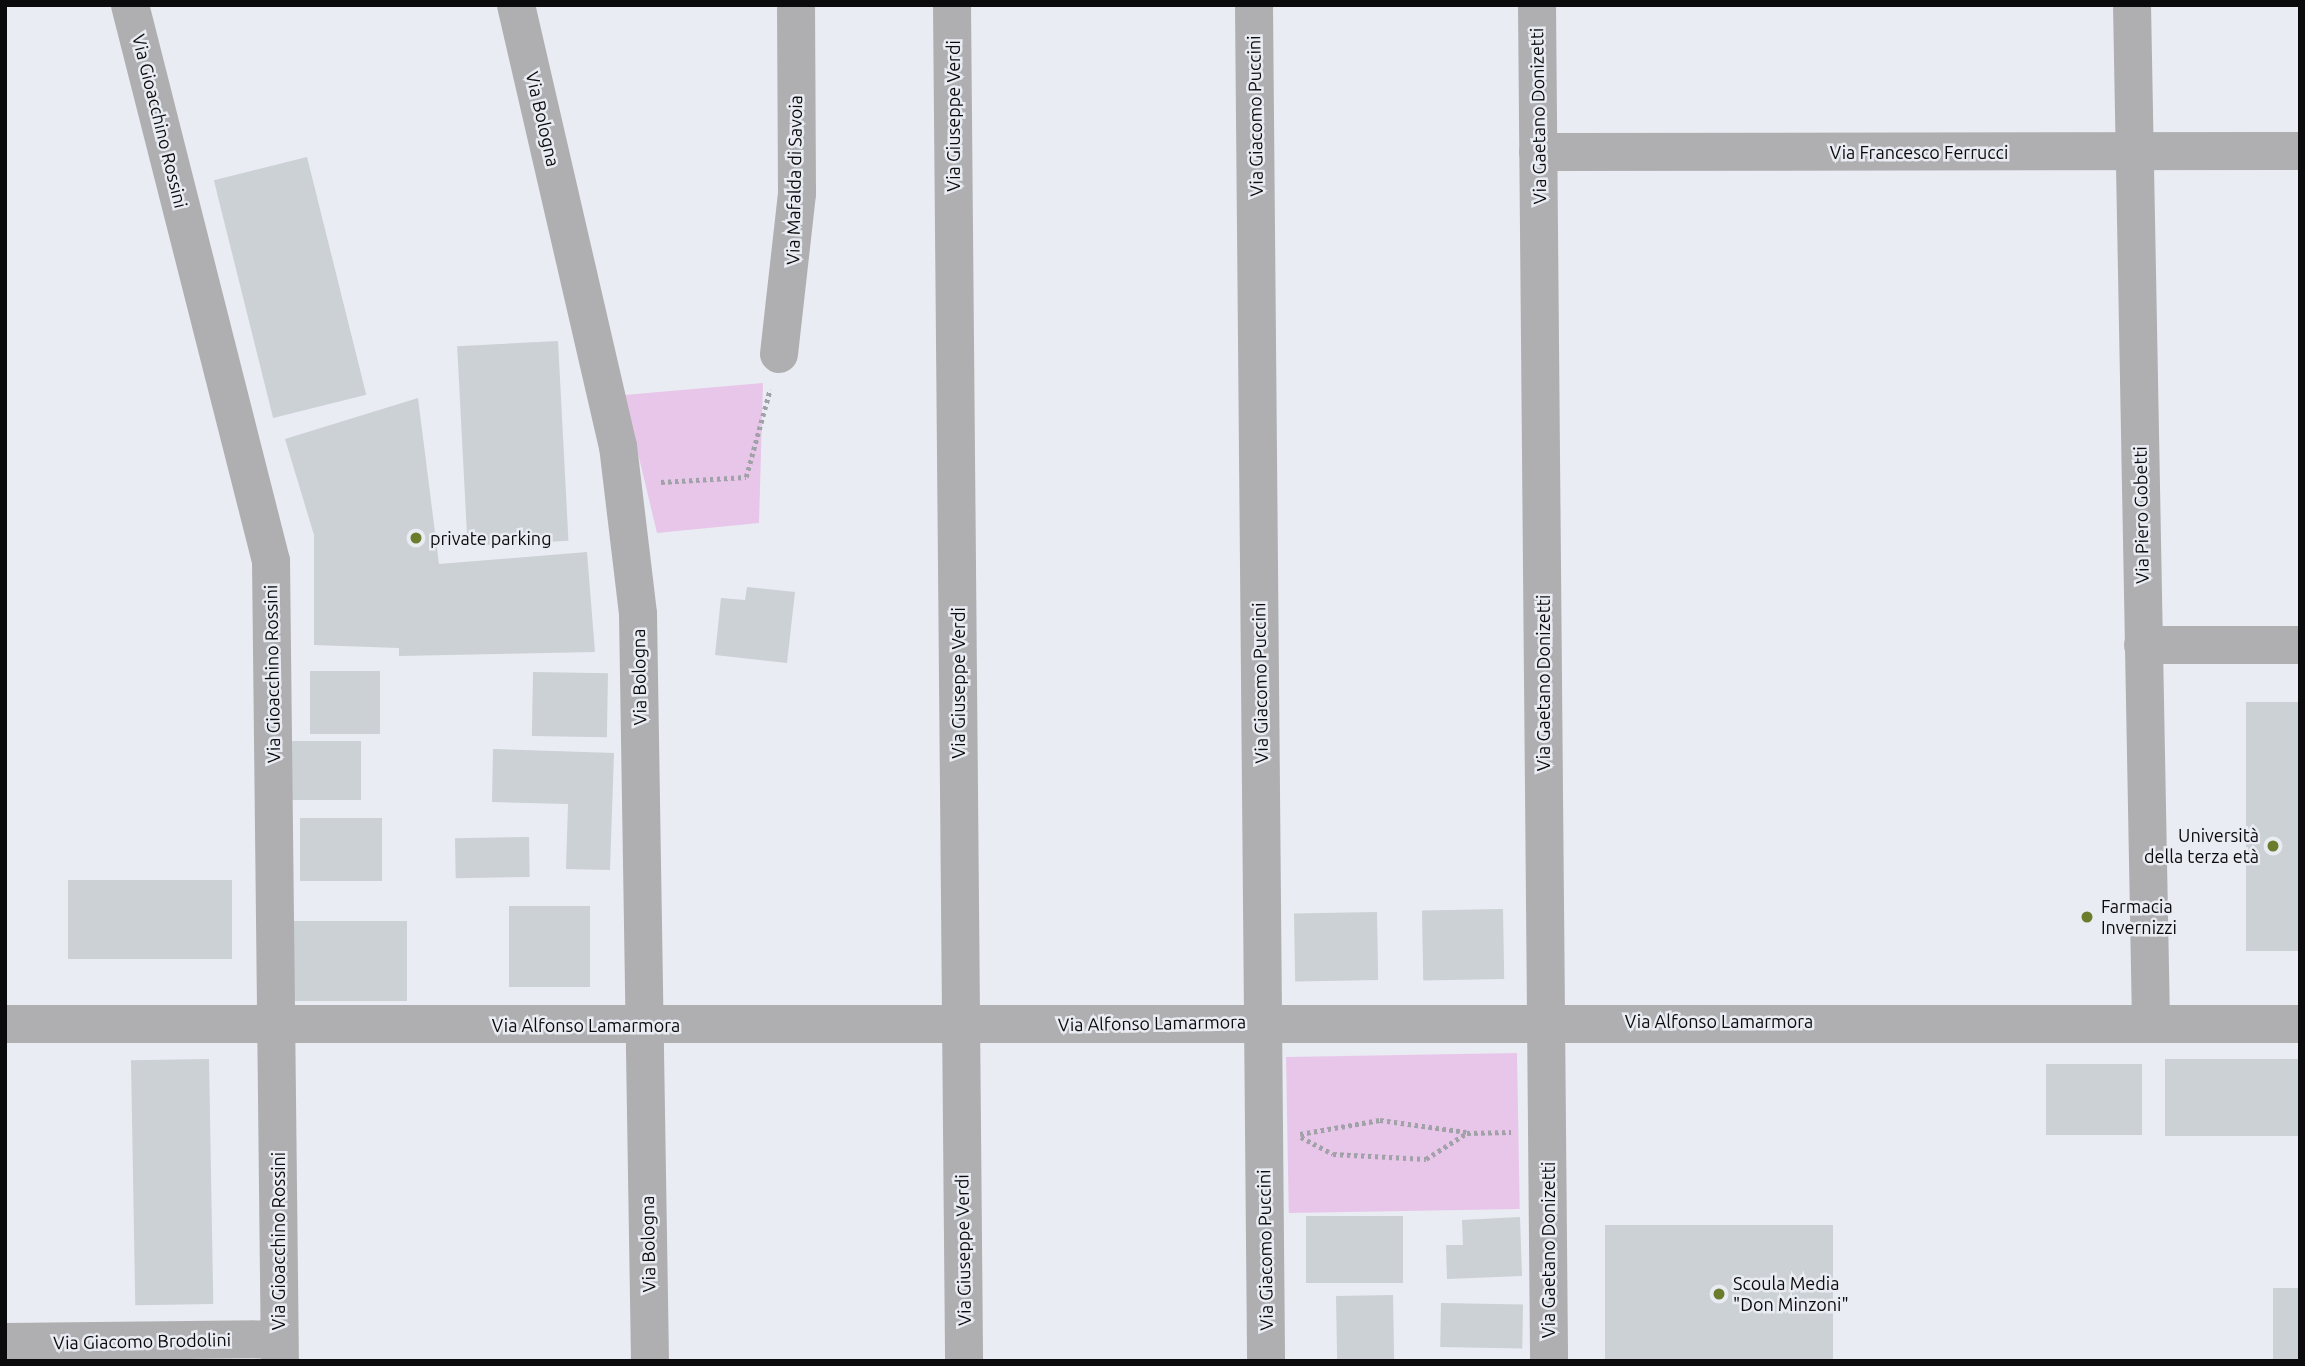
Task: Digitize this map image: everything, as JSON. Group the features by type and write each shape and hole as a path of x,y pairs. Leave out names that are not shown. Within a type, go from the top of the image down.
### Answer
{"street":[{"name":"Via Gioacchino Rossini","path":"130,5 271,561 279,1350"},
{"name":"Via Bologna","path":"516,5 623,485 638,614 650,1361"},
{"name":"Via Mafalda di Savoia","path":"779,354 797,192 796,5"},
{"name":"Via Giuseppe Verdi","path":"953,5 964,1361"},
{"name":"Via Giacomo Puccini","path":"1254,5 1263,1021 1280,1135 1266,1361"},
{"name":"Via Gaetano Donizetti","path":"1537,5 1549,1361"},
{"name":"Via Piero Gobetti","path":"2132,5 2151,1024"},
{"name":"Via Francesco Ferrucci","path":"1538,152 2300,151"},
{"path":"2143,645 2300,645"},
{"name":"Via Alfonso Lamarmora","path":"5,1024 644,1026 1546,1020 2300,1024"},
{"name":"Via Giacomo Brodolini","path":"5,1342 279,1350"}],"path":[{"path":"623,485 747,477 779,354"},
{"path":"1280,1135 1380,1120 1467,1133 1547,1132"},
{"path":"1280,1135 1333,1154 1426,1159 1467,1133"}],"shaded area":[{"path":"763,383 759,523 657,533 624,395"},
{"path":"1517,1053 1520,1209 1289,1213 1286,1057"}],"building":[{"path":"307,157 366,395 273,418 214,180"},
{"path":"558,341 568,541 468,546 457,346"},
{"path":"418,398 439,564 587,552 595,652 399,656 399,648 314,645 314,535 285,439"},
{"path":"747,587 795,592 787,663 715,655 721,598 745,600"},
{"path":"310,671 380,671 380,734 310,734"},
{"path":"533,672 608,673 607,737 532,736"},
{"name":"Università della terza età","path":"2246,702 2300,702 2300,951 2246,951"},
{"path":"286,741 361,741 361,800 286,800"},
{"path":"493,749 614,753 610,870 566,869 568,804 492,802"},
{"path":"300,818 382,818 382,881 300,881"},
{"path":"529,837 530,877 456,878 455,838"},
{"path":"68,880 232,880 232,959 68,959"},
{"path":"509,906 590,906 590,987 509,987"},
{"path":"1503,909 1504,979 1423,980 1422,910"},
{"path":"1377,912 1378,980 1295,981 1294,913"},
{"path":"287,921 407,921 407,1001 287,1001"},
{"path":"209,1059 213,1304 135,1305 131,1060"},
{"path":"2165,1059 2300,1059 2300,1136 2165,1136"},
{"path":"2046,1064 2142,1064 2142,1135 2046,1135"},
{"path":"1306,1216 1403,1216 1403,1283 1306,1283"},
{"path":"1520,1217 1522,1276 1447,1279 1446,1245 1463,1245 1462,1220"},
{"name":"Scoula Media \"Don Minzoni\"","path":"1605,1225 1833,1225 1833,1361 1605,1361"},
{"path":"2273,1288 2300,1288 2300,1361 2273,1361"},
{"path":"1393,1295 1394,1360 1337,1361 1336,1296"},
{"path":"1441,1303 1523,1304 1522,1348 1440,1347"}],"place":[{"name":"private parking","path":"416,538"},
{"name":"Università della terza età","path":"2273,846"},
{"name":"Farmacia Invernizzi","path":"2087,917"},
{"name":"Scoula Media \"Don Minzoni\"","path":"1719,1294"}]}
